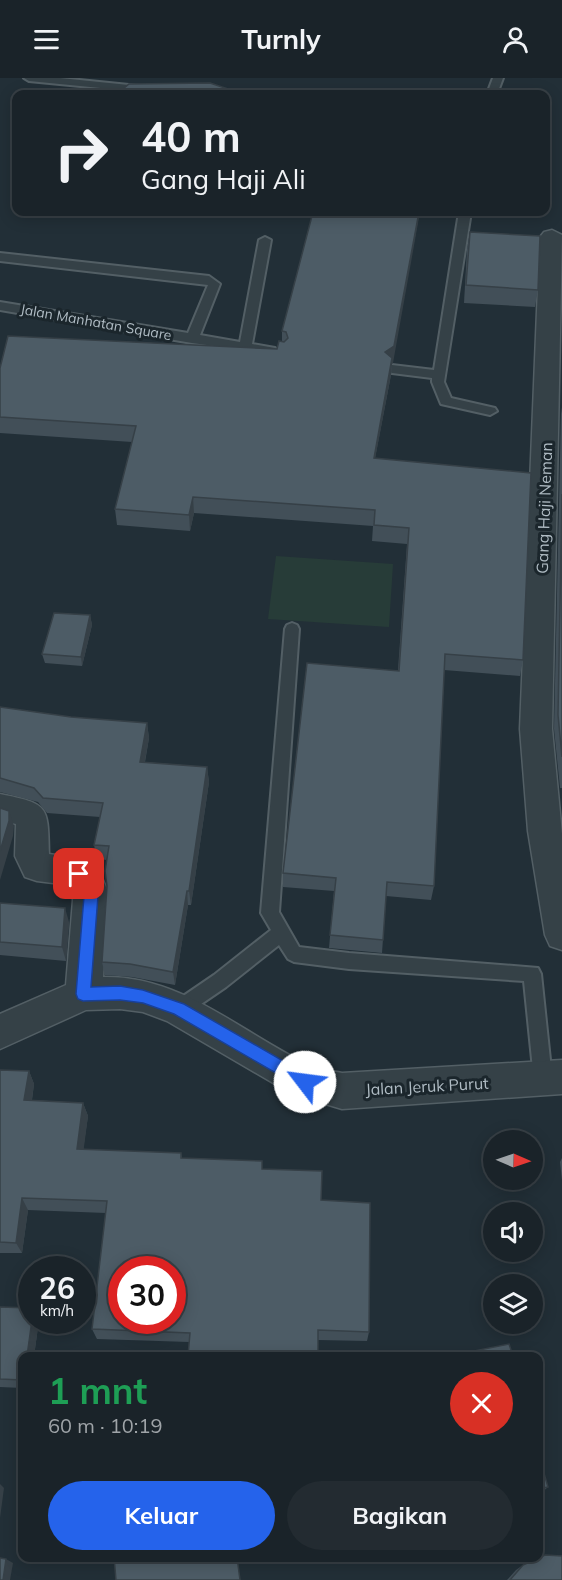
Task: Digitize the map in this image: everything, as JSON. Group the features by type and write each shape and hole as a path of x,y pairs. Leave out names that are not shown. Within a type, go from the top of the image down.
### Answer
{"street":[{"name":"Gang Haji Neman","path":"552,237 536,729 545,831 562,935"},
{"path":"0,807 32,817 32,856 37,867 79,874 87,880 91,896 83,994"},
{"name":"Jalan Jeruk Purut","path":"0,1032 83,994 120,993 143,996 179,1009 305,1082 342,1091 553,1078"}],"lane":[{"path":"29,78 148,90"},
{"path":"464,216 438,382 446,401 489,411"},
{"path":"245,346 265,240"},
{"path":"0,257 209,280 214,284 192,339"},
{"name":"Jalan Manhatan Square","path":"0,306 280,353"},
{"path":"392,369 440,375"},
{"path":"292,629 270,913 294,954 349,961 532,974 553,1078"},
{"path":"179,1009 282,933"}],"green space":[{"path":"276,556 393,564 389,627 268,619"}],"building":[{"path":"210,83 231,90 122,90 129,84"},
{"path":"312,216 418,216 394,346 385,352 392,358 374,458 531,473 523,660 445,654 434,886 387,882 383,940 330,935 336,878 283,873 307,663 399,671 409,528 374,525 375,510 193,497 189,515 115,509 136,426 0,417 0,368 8,336 277,349 279,341 284,342 288,338 286,332 282,331"},
{"path":"470,232 540,236 538,290 466,285"},
{"path":"562,494 562,757 558,715"},
{"path":"54,613 90,615 81,657 42,654"},
{"path":"0,707 71,717 147,723 140,762 207,767 189,891 187,891 173,972 130,964 102,962 107,886 105,871 109,846 94,845 103,803 43,798 34,788 0,778"},
{"path":"0,808 9,811 9,821 0,851"},
{"path":"0,903 65,908 62,947 0,942"},
{"path":"0,1070 29,1071 24,1100 83,1103 77,1149 181,1153 181,1158 262,1161 262,1169 322,1171 321,1200 370,1203 369,1332 318,1330 318,1352 188,1352 190,1333 186,1333 186,1256 108,1256 108,1330 96,1329 96,1295 107,1201 22,1198 16,1243 0,1242"},
{"path":"0,1307 18,1308 18,1334 30,1334 28,1352 18,1352 18,1380 0,1379"},
{"path":"509,1344 512,1352 469,1352"},
{"path":"543,1470 548,1487 543,1488"},
{"path":"543,1556 562,1556 562,1580 510,1580 523,1565 530,1562 543,1562"},
{"path":"0,1558 6,1559 3,1580 0,1580"},
{"path":"114,1562 238,1562 240,1580 116,1580"}],"route":[{"path":"79,874 87,880 91,896 83,994 120,993 143,996 179,1009 305,1082"}]}
